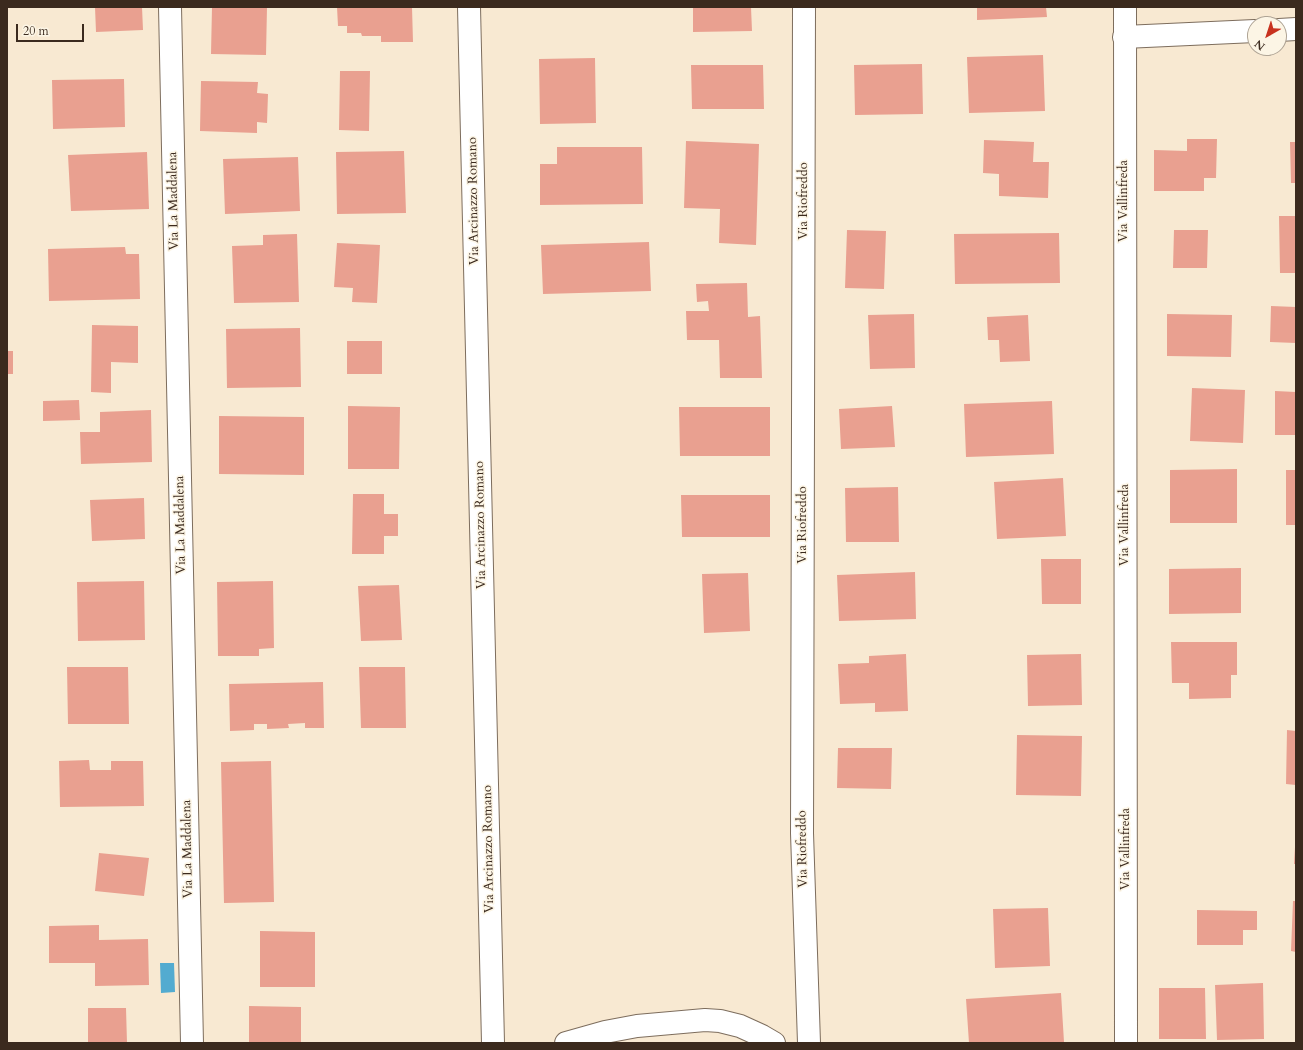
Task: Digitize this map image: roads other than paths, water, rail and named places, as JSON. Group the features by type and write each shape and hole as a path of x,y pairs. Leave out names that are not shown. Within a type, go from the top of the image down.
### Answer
{"street":[{"name":"Via La Maddalena","path":"170,7 192,1043"},
{"name":"Via Arcinazzo Romano","path":"469,7 493,1043"},
{"name":"Via Riofreddo","path":"804,7 802,834 809,1043"},
{"name":"Via Vallinfreda","path":"1125,7 1126,1043"},
{"path":"1124,37 1247,31"},
{"path":"566,1043 605,1032 637,1026 705,1020 720,1021 740,1026 774,1043"}],"water":[{"path":"160,963 174,963 175,992 161,993"}]}
